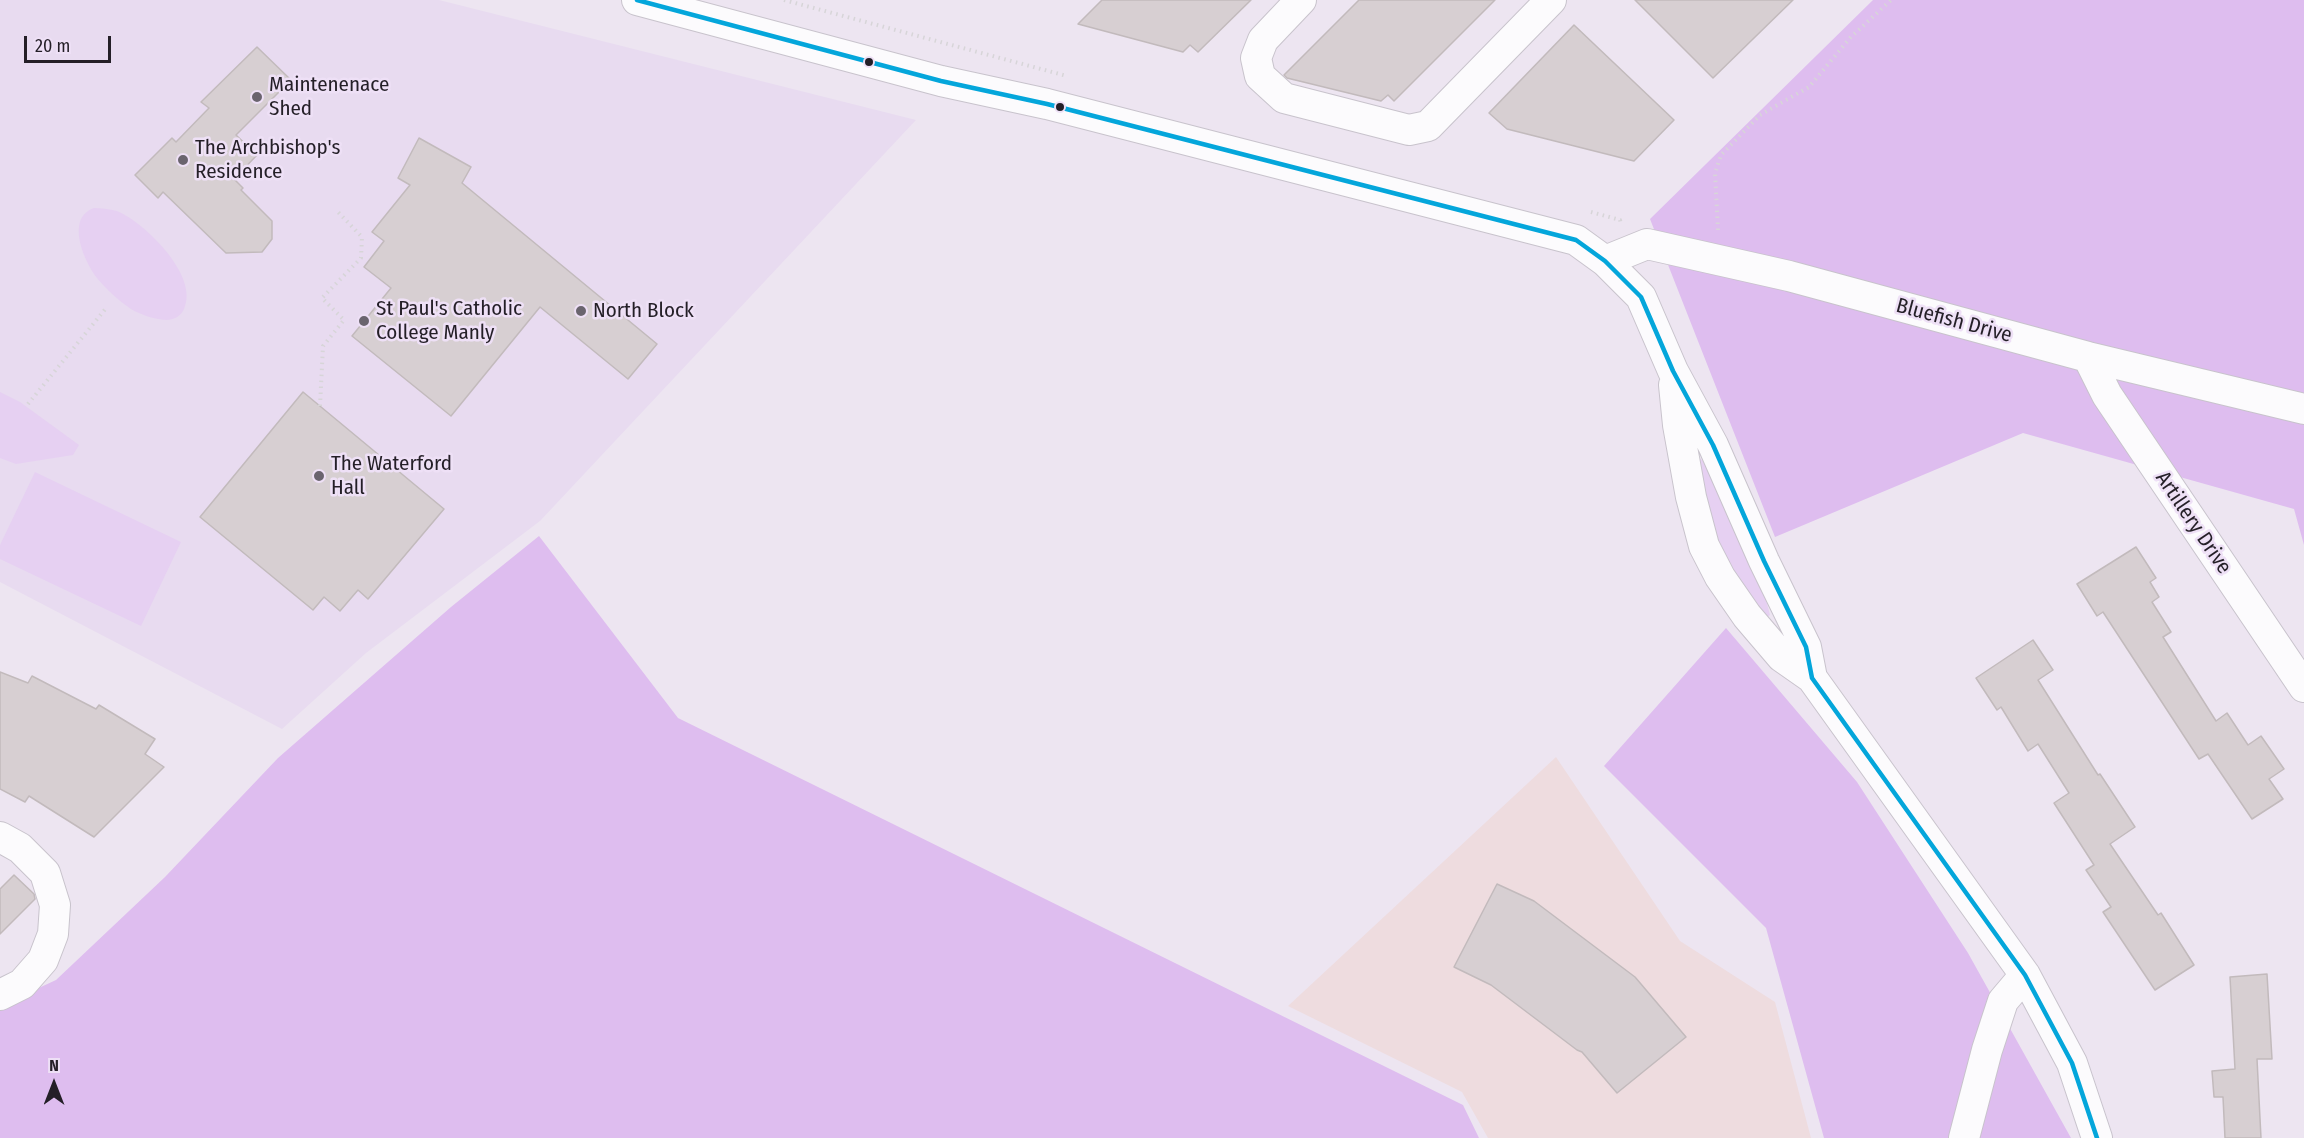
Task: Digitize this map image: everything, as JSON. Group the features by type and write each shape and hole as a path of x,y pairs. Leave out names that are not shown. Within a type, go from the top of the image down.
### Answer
{"street":[{"path":"637,0 941,81 1047,104 1576,240 1605,261 1641,297 1673,371 1713,445 1750,531 1806,646 1812,678"},
{"path":"1301,0 1263,40 1256,58 1260,75 1284,98 1409,130 1428,126 1551,0"},
{"name":"Bluefish Drive","path":"1605,261 1647,244 1789,276 2088,357 2304,409"},
{"name":"Artillery Drive","path":"2088,357 2107,395 2304,687"},
{"path":"1673,371 1678,424 1691,497 1704,546 1720,577 1782,657 1812,678 2025,975 2072,1063 2097,1138"},
{"path":"0,837 20,848 45,873 55,905 53,934 44,960 22,984 0,995"},
{"path":"1964,1138 1987,1050 2003,1001 2025,975"}],"path":[{"path":"1713,259 1719,224 1715,173 1721,154 1760,115 1809,87 1850,38 1891,0"},
{"path":"320,406 323,345 344,320 322,297 361,258 362,237 338,212"},
{"path":"28,404 107,307"}],"shaded area":[{"name":"St Paul's Catholic College Manly","path":"0,0 439,0 916,120 540,521 366,653 282,729 0,582"},
{"path":"1873,0 2304,0 2304,545 2294,509 2023,433 1775,537 1650,219"},
{"path":"94,208 117,211 128,217 141,226 167,252 184,281 187,296 184,309 179,316 166,320 139,313 118,299 97,278 83,251 79,230 80,221 85,213"},
{"path":"0,392 20,402 79,445 73,455 16,464 0,458"},
{"path":"1699,458 1723,497 1742,535 1764,594 1770,615 1766,618 1727,570 1706,514"},
{"path":"35,472 181,542 141,626 0,559 0,545"},
{"path":"539,536 678,718 1463,1105 1479,1138 0,1138 0,1006 56,980 165,877 278,758 451,607"},
{"path":"1726,628 1857,782 1968,953 2071,1138 1824,1138 1766,928 1604,766"},
{"path":"1556,757 1680,941 1775,1002 1811,1138 1488,1138 1462,1092 1288,1006"}],"building":[{"path":"1102,0 1251,0 1198,52 1190,45 1183,52 1078,24"},
{"path":"1359,0 1495,0 1394,101 1388,95 1381,101 1287,78 1284,75"},
{"path":"1635,0 1793,0 1713,78"},
{"path":"1574,25 1674,120 1634,161 1507,129 1489,113"},
{"name":"The Archbishop's Residence","path":"257,47 291,80 236,135 257,155 234,179 243,188 241,190 272,221 272,239 262,252 226,253 163,192 158,198 135,175 172,138 176,142 209,108 201,102"},
{"path":"419,138 471,167 462,183 657,344 628,379 540,307 451,416 352,336 391,288 364,267 384,241 372,232 410,185 398,178"},
{"name":"The Waterford Hall","path":"303,392 444,509 368,599 358,590 340,611 324,597 313,610 200,517"},
{"path":"2136,547 2156,578 2150,582 2159,597 2152,602 2171,632 2163,637 2216,721 2227,713 2248,745 2261,736 2284,769 2269,779 2283,799 2252,819 2208,754 2199,759 2103,612 2097,616 2077,584"},
{"path":"2033,640 2053,670 2038,680 2098,775 2100,774 2135,827 2110,844 2158,915 2161,913 2194,965 2155,990 2103,912 2111,907 2086,870 2094,865 2054,803 2069,793 2038,744 2028,751 2001,707 1997,710 1976,678"},
{"path":"0,672 28,683 32,676 96,709 99,705 155,739 145,754 164,767 94,837 29,796 25,802 0,789"},
{"path":"14,875 34,894 35,899 0,934 0,889"},
{"path":"1497,884 1534,901 1635,977 1686,1037 1617,1093 1582,1052 1491,985 1454,967"},
{"path":"2267,974 2272,1059 2257,1059 2261,1138 2225,1138 2223,1097 2214,1097 2212,1071 2235,1069 2230,977"}],"transit line":[{"path":"637,0 941,81 1047,104 1576,240 1605,261 1641,297 1673,371 1713,445 1764,561 1806,647 1812,678 2025,975 2072,1063 2097,1138"}],"place":[{"name":"Maintenenace Shed","path":"257,97"},
{"name":"The Archbishop's Residence","path":"183,160"},
{"name":"North Block","path":"581,311"},
{"name":"St Paul's Catholic College Manly","path":"364,321"},
{"name":"The Waterford Hall","path":"319,476"}]}
